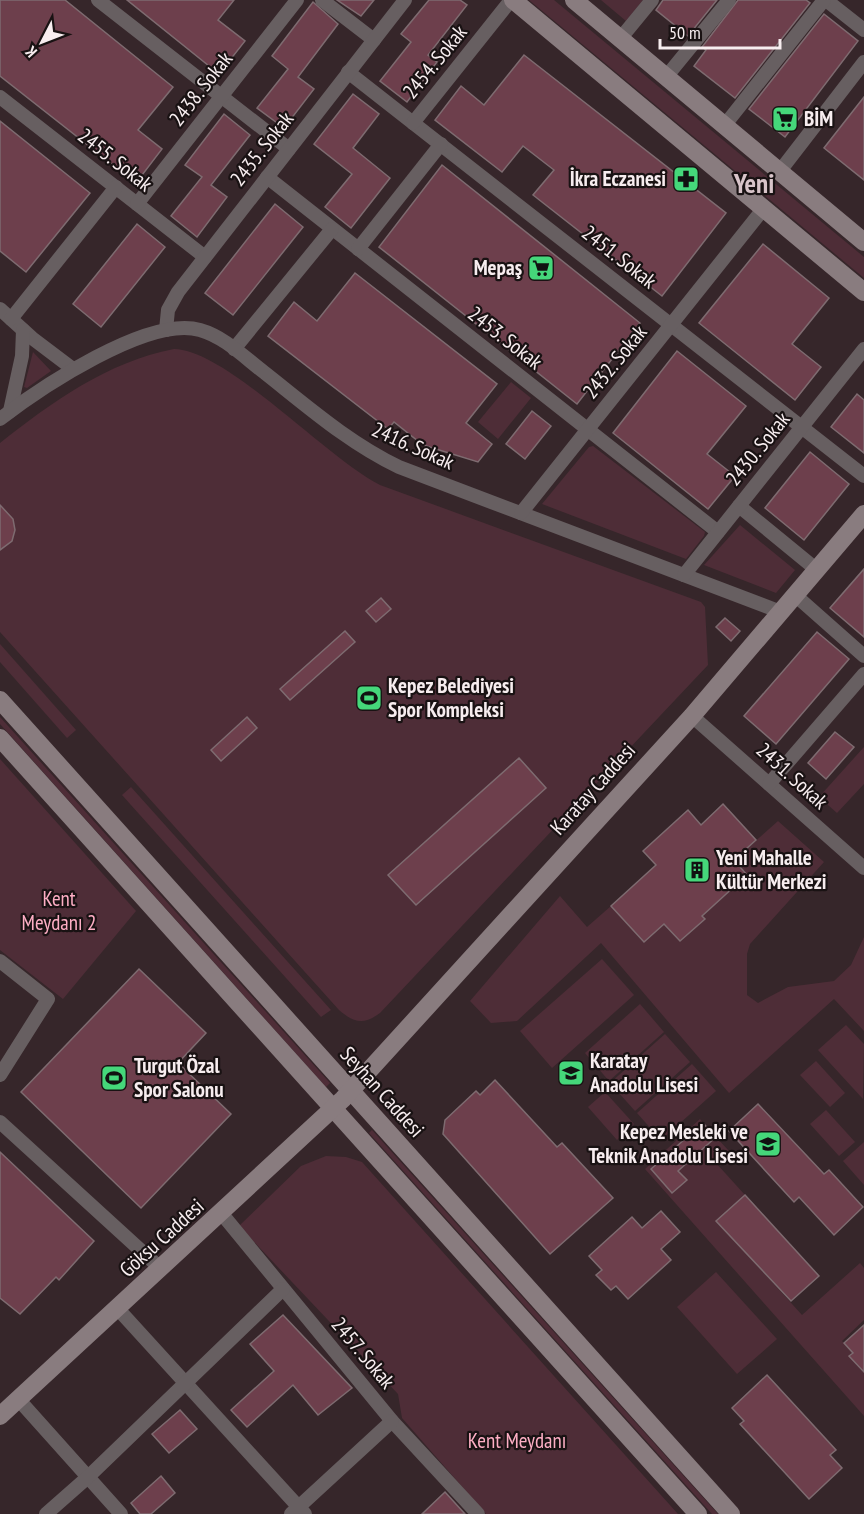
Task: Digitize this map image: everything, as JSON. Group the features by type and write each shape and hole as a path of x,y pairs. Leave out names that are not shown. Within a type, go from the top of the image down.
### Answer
{"street":[{"path":"98,0 289,148"},
{"name":"2438. Sokak","path":"137,204 297,0"},
{"path":"322,0 374,40"},
{"name":"2435. Sokak","path":"166,330 166,319 172,300 405,0"},
{"path":"512,0 864,292"},
{"name":"2454. Sokak","path":"413,123 512,0"},
{"path":"574,0 864,242"},
{"path":"620,39 652,0"},
{"path":"666,77 729,0"},
{"path":"724,126 825,0 864,30"},
{"path":"780,171 864,62"},
{"name":"2451. Sokak","path":"348,72 864,476"},
{"name":"2455. Sokak","path":"0,97 205,257"},
{"path":"358,249 441,144"},
{"name":"2453. Sokak","path":"267,177 718,532"},
{"path":"11,319 116,187"},
{"name":"2432. Sokak","path":"521,513 764,208"},
{"path":"234,349 332,229"},
{"path":"0,309 22,330 73,369"},
{"path":"5,415 22,356 22,330"},
{"name":"2416. Sokak","path":"5,415 73,369 106,352 166,330 200,330 234,349 358,446 399,467 781,612"},
{"name":"2430. Sokak","path":"684,575 864,349"},
{"path":"739,506 817,570"},
{"name":"Karatay Caddesi","path":"351,1091 692,716 864,514"},
{"path":"795,595 864,656"},
{"path":"770,784 864,674"},
{"name":"Seyhan Caddesi","path":"0,700 731,1514"},
{"name":"2431. Sokak","path":"692,716 864,868"},
{"path":"0,738 698,1514"},
{"path":"0,961 48,999 0,1075"},
{"name":"Göksu Caddesi","path":"0,1416 222,1214 351,1091"},
{"path":"0,1122 160,1268"},
{"name":"2457. Sokak","path":"222,1214 392,1421 478,1514"},
{"path":"46,1514 88,1477 186,1380 283,1289"},
{"path":"118,1309 186,1380 298,1512 392,1421"},
{"path":"19,1400 122,1514"}],"green space":[{"path":"529,0 554,0 864,257 864,278"},
{"path":"601,0 643,0 626,21"},
{"name":"Kepez Belediyesi Spor Kompleksi","path":"174,349 196,354 221,367 248,385 332,452 380,485 701,602 705,607 708,665 380,1013 364,1021 349,1018 339,1010 0,632 0,443 60,399 103,374 126,363"},
{"path":"33,352 51,371 27,388 24,387"},
{"path":"511,382 531,398 498,439 478,422"},
{"path":"593,446 705,532 686,559 542,504 589,447"},
{"path":"740,525 795,570 776,593 704,565"},
{"path":"0,644 76,730 67,738 0,662"},
{"path":"0,717 330,1083 326,1087 0,724"},
{"path":"864,747 864,784 837,813 819,797"},
{"name":"Kent Meydanı 2","path":"0,759 136,911 63,999 0,950"},
{"path":"131,787 331,1010 321,1017 122,795"},
{"path":"778,821 824,862 750,944 747,954 747,995 758,1003 788,987 834,981 851,965 864,937 864,1031 834,999 729,1093 601,943 517,1021 491,1023 470,1001 560,896 587,927 611,906 644,942 664,924 680,941 704,919 702,916 747,875 734,860"},
{"path":"602,959 634,995 552,1068 520,1031"},
{"path":"640,1004 664,1032 609,1081 585,1053"},
{"path":"846,1025 864,1044 863,1099 818,1050"},
{"path":"665,1034 690,1062 635,1111 610,1083"},
{"path":"816,1061 845,1093 830,1107 800,1075"},
{"path":"692,1064 716,1091 661,1140 637,1113"},
{"path":"605,1092 634,1124 617,1140 588,1107"},
{"path":"826,1110 855,1142 839,1156 810,1124"},
{"path":"700,1119 703,1123 651,1170 672,1193 687,1180 678,1171 716,1137 729,1151 716,1163 745,1195 717,1221 802,1315 860,1263 864,1268 864,1320 842,1341 851,1350 856,1349 849,1356 864,1372 864,1416 645,1169"},
{"path":"372,1130 718,1514 712,1514 369,1133"},
{"path":"864,1142 864,1185 843,1161"},
{"name":"Kent Meydanı","path":"326,1156 346,1157 362,1162 678,1514 486,1514 402,1418 398,1394 239,1226 301,1166"},
{"path":"716,1272 777,1339 737,1374 677,1307"}],"building":[{"path":"0,0 65,0 173,87 138,130 162,149 136,183 0,76"},
{"path":"127,0 234,0 218,20 245,41 219,74"},
{"path":"337,0 374,0 361,16"},
{"path":"429,0 460,0 467,5 428,55 437,62 407,102 380,81 411,42 401,34"},
{"path":"663,0 717,0 688,36 656,10"},
{"path":"738,0 806,0 810,3 735,98 694,66 706,50 702,47"},
{"path":"313,2 338,24 298,77 314,89 284,128 257,108 288,69 272,56"},
{"path":"824,14 858,41 785,137 749,109"},
{"path":"524,55 726,213 662,296 533,195 554,170 523,146 502,172 435,120 461,86 484,105"},
{"path":"353,94 379,114 353,148 390,178 351,228 325,207 352,174 314,144"},
{"path":"864,97 864,180 824,148"},
{"path":"224,114 250,135 211,185 227,197 197,237 171,216 202,177 185,165"},
{"path":"0,121 90,193 26,272 0,251"},
{"path":"442,165 640,323 577,404 379,247"},
{"path":"275,204 303,227 233,315 205,293"},
{"path":"137,224 165,247 101,327 73,304"},
{"path":"763,244 829,298 792,344 821,367 795,400 699,323"},
{"path":"355,273 497,384 466,423 492,444 478,462 423,445 394,422 388,429 268,336 294,302 317,321"},
{"path":"677,351 746,406 707,454 735,476 708,509 613,433"},
{"path":"857,394 864,400 864,453 831,427"},
{"path":"532,411 551,426 525,459 506,444"},
{"path":"810,452 849,484 804,540 765,508"},
{"path":"0,505 13,519 15,530 12,541 0,550"},
{"path":"864,569 864,637 830,608"},
{"path":"381,598 391,609 376,622 366,611"},
{"path":"725,618 740,631 731,641 716,627"},
{"path":"345,631 355,642 290,700 280,689"},
{"path":"817,632 849,659 776,744 744,716"},
{"path":"247,717 257,728 221,761 211,750"},
{"path":"835,732 854,747 826,779 808,763"},
{"path":"519,758 546,788 416,905 388,875"},
{"name":"Yeni Mahalle Kültür Merkezi","path":"723,804 756,840 734,860 747,875 702,916 705,919 680,941 664,924 644,942 611,906 656,865 643,851 688,810 701,825"},
{"name":"Turgut Özal Spor Salonu","path":"139,969 206,1033 178,1063 231,1114 141,1208 21,1092"},
{"path":"495,1080 557,1147 562,1143 613,1198 550,1254 443,1134 445,1120 476,1091 480,1095"},
{"path":"758,1104 824,1174 829,1170 863,1207 834,1235 799,1197 794,1202 729,1131"},
{"path":"703,1123 716,1137 678,1171 687,1180 672,1193 651,1169"},
{"path":"0,1152 94,1241 59,1280 56,1277 20,1314 0,1298"},
{"path":"745,1195 819,1276 791,1301 716,1221"},
{"path":"661,1211 680,1232 661,1249 671,1260 628,1299 616,1286 611,1290 596,1275 602,1270 589,1256 632,1217 642,1228"},
{"path":"283,1315 352,1388 318,1415 293,1385 247,1427 231,1410 274,1371 250,1344"},
{"path":"864,1325 864,1372 849,1356 853,1353 844,1343"},
{"path":"767,1375 836,1450 830,1455 842,1468 809,1499 740,1424 744,1421 732,1408"},
{"path":"180,1410 197,1429 169,1453 152,1434"},
{"path":"161,1476 175,1493 151,1514 140,1514 131,1503"},
{"path":"445,1492 465,1514 422,1514"}],"place":[{"name":"BİM","path":"785,119"},
{"name":"İkra Eczanesi","path":"686,179"},
{"name":"Mepaş","path":"541,268"},
{"name":"Kepez Belediyesi Spor Kompleksi","path":"369,698"},
{"name":"Yeni Mahalle Kültür Merkezi","path":"697,870"},
{"name":"Karatay Anadolu Lisesi","path":"571,1073"},
{"name":"Turgut Özal Spor Salonu","path":"114,1078"},
{"name":"Kepez Mesleki ve Teknik Anadolu Lisesi","path":"768,1144"}],"district":[{"name":"Yeni","path":"754,184"}]}
